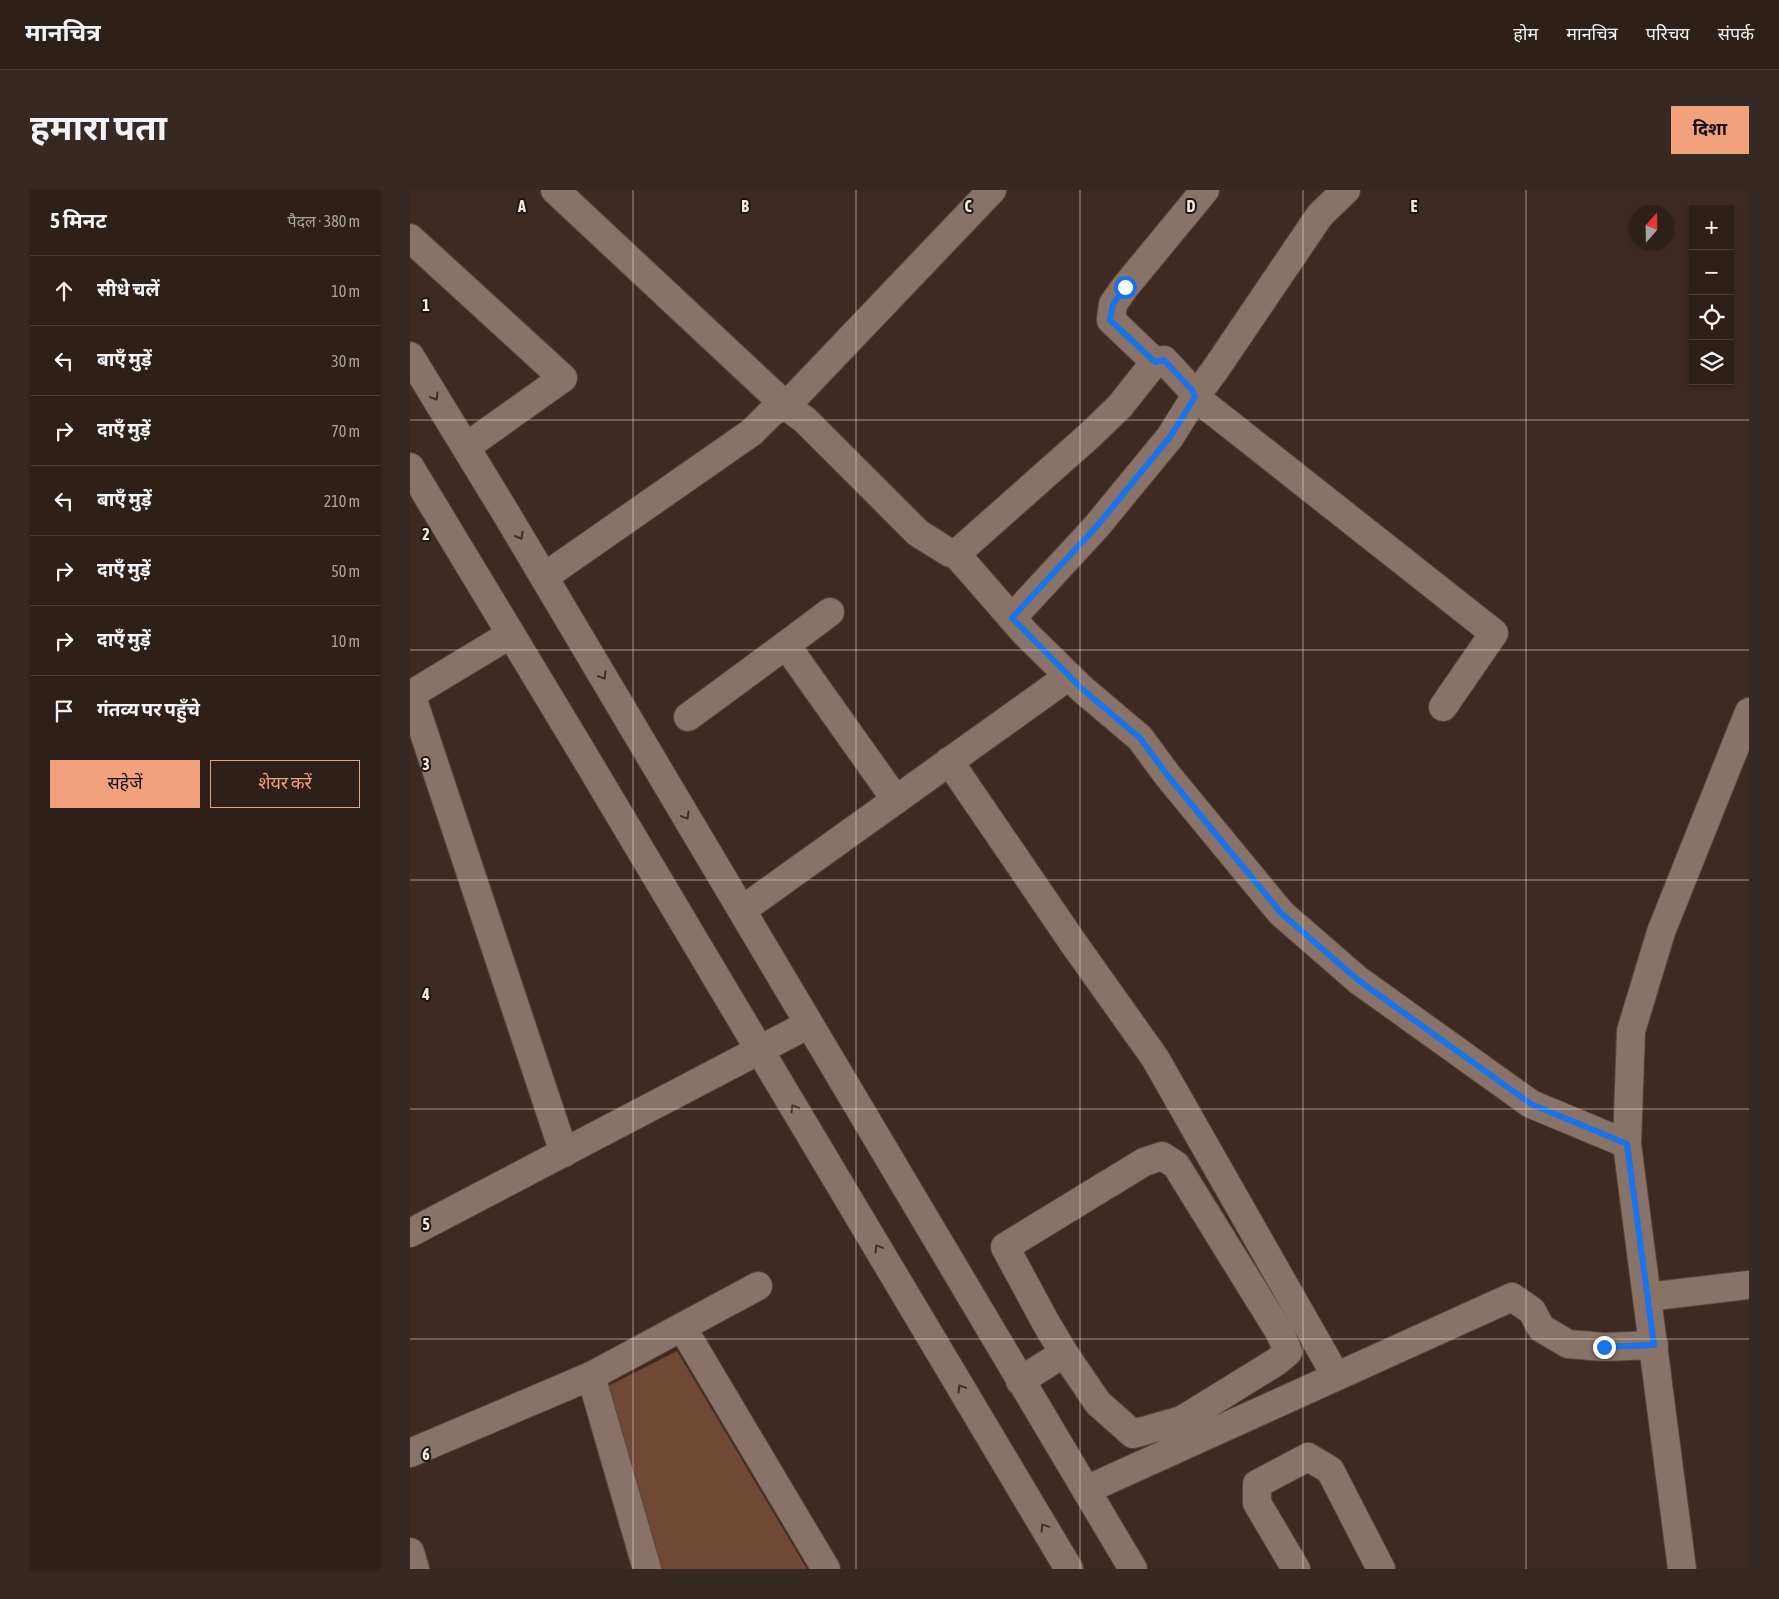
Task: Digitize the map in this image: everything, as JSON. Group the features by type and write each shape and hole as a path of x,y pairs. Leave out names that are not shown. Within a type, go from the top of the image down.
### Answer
{"street":[{"path":"555,190 786,406 806,420 918,533 950,554 956,554 1108,418 1155,362 1164,360 1192,390 1195,397 1494,633 1443,707"},
{"path":"544,577 752,432 773,411 786,406 992,190"},
{"path":"1155,362 1110,320 1113,304 1205,190"},
{"path":"1012,618 1102,519 1170,437 1195,397 1320,214 1346,190"},
{"path":"410,238 563,378 466,447"},
{"path":"410,356 544,577 1133,1569"},
{"path":"410,467 1069,1569"},
{"path":"956,554 1012,618 1069,676 1140,738 1168,776 1281,913 1358,980 1531,1104 1627,1144"},
{"path":"688,717 830,612"},
{"path":"511,634 411,694 564,1153"},
{"path":"786,645 896,800"},
{"path":"742,910 1069,676"},
{"path":"1682,1569 1627,1144 1632,1031 1661,932 1747,725"},
{"path":"950,761 1074,944 1155,1058 1336,1376"},
{"path":"410,1233 809,1024"},
{"path":"1162,1156 1176,1166 1280,1333 1288,1352 1276,1362 1182,1420 1133,1434 1098,1403 1064,1353 1005,1247 1144,1162 1162,1156"},
{"path":"1647,1297 1749,1285"},
{"path":"410,1453 591,1376 758,1286"},
{"path":"1086,1490 1512,1297 1532,1311 1541,1328 1568,1344 1604,1347 1654,1345"},
{"path":"682,1327 826,1569"},
{"path":"1020,1381 1064,1353"},
{"path":"591,1376 647,1569"},
{"path":"1296,1569 1257,1503 1257,1484 1308,1457 1330,1470 1381,1569"},
{"path":"410,1552 415,1569"}],"shaded area":[{"path":"677,1351 807,1569 662,1569 608,1386"}],"route":[{"path":"1125,287 1113,304 1110,320 1155,362 1164,360 1192,390 1195,397 1170,437 1096,527 1012,618 1081,688 1140,738 1168,776 1281,913 1358,980 1531,1104 1627,1144 1654,1345 1604,1347"}]}
